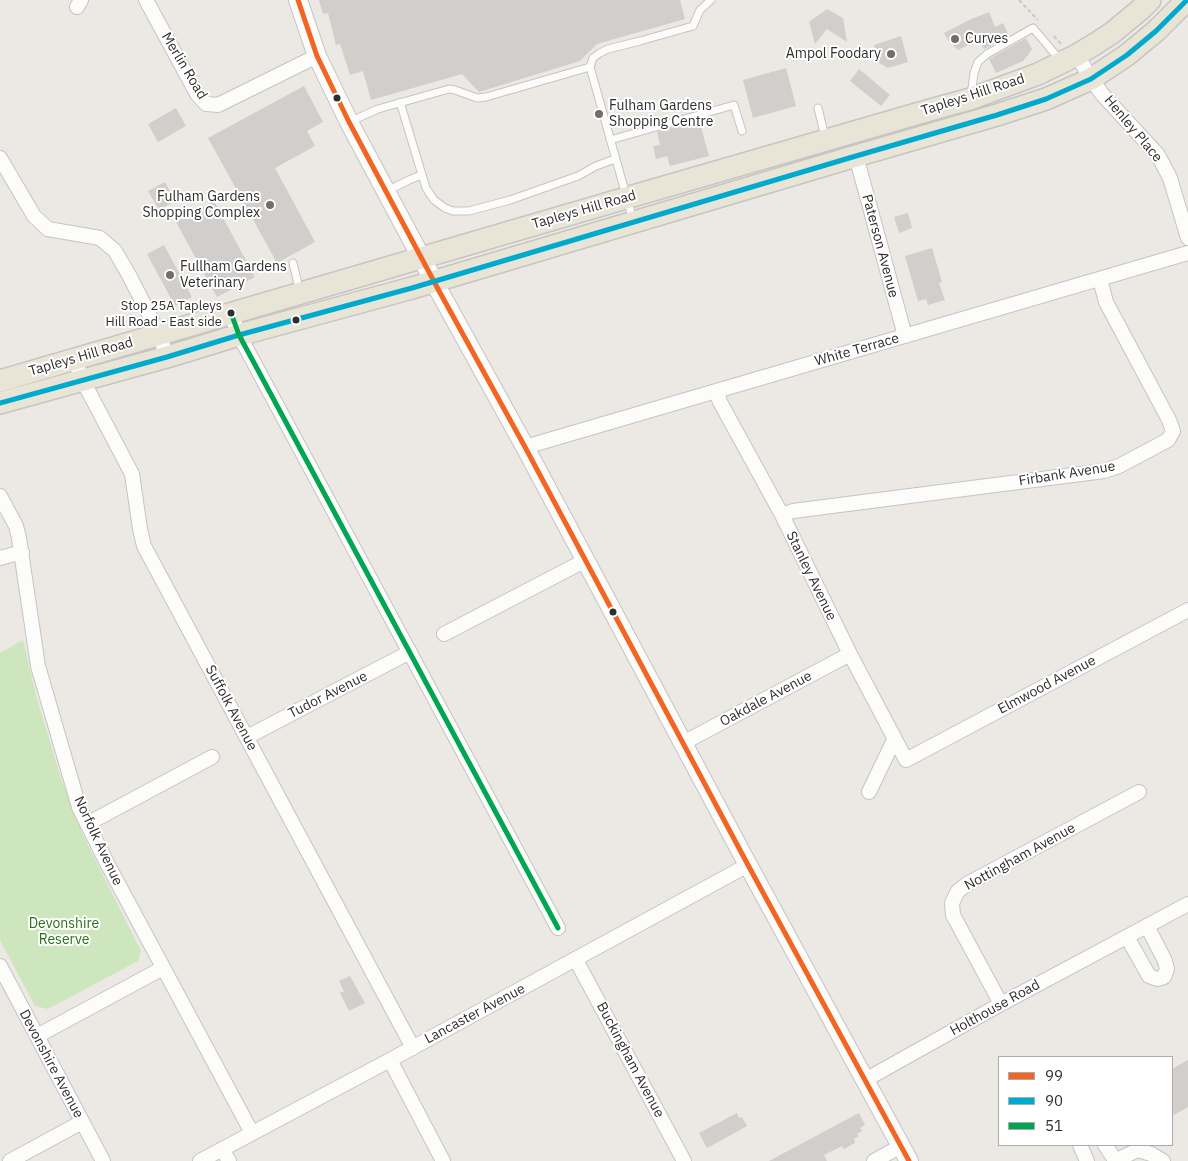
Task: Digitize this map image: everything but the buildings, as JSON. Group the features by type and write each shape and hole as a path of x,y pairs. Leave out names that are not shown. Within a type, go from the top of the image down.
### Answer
{"main road":[{"name":"Tapleys Hill Road","path":"0,381 970,99 1038,74 1069,59 1112,33 1150,0"},
{"name":"Tapleys Hill Road","path":"0,403 434,281 1046,99 1091,79 1127,56 1156,31 1187,0"}],"street":[{"name":"Merlin Road","path":"146,0 197,94 206,104 218,105 317,56"},
{"path":"298,0 317,56 349,122 905,1154 874,1161"},
{"name":"Henley Place","path":"1069,59 1091,79 1102,94 1158,155 1170,178 1188,238"},
{"name":"Paterson Avenue","path":"856,156 905,336"},
{"path":"0,158 5,179 34,216 48,229 100,238 115,251 159,334 167,357"},
{"name":"White Terrace","path":"525,447 1188,253"},
{"name":"Firbank Avenue","path":"782,516 793,511 1104,471 1119,466 1168,440 1173,431 1169,420 1106,302 1100,279"},
{"path":"231,313 239,335 558,928"},
{"name":"Suffolk Avenue","path":"74,360 83,381 132,474 144,546 413,1048"},
{"name":"Stanley Avenue","path":"716,392 782,516 850,654 906,760"},
{"name":"Norfolk Avenue","path":"0,496 16,526 20,538 38,666 79,807 252,1133"},
{"path":"0,558 22,552"},
{"path":"444,634 586,560"},
{"name":"Elmwood Avenue","path":"906,760 1188,610"},
{"name":"Tudor Avenue","path":"247,737 410,652"},
{"name":"Oakdale Avenue","path":"683,743 850,654"},
{"path":"869,792 894,740"},
{"path":"87,824 212,757"},
{"name":"Nottingham Avenue","path":"1001,1004 953,915 952,903 958,891 967,884 1139,792"},
{"name":"Lancaster Avenue","path":"200,1161 226,1155 252,1133 576,960 748,865"},
{"name":"Holthouse Road","path":"865,1080 1001,1004 1188,904"},
{"path":"1127,936 1149,976 1157,979 1164,977 1167,969 1165,961 1147,926"},
{"name":"Buckingham Avenue","path":"576,960 684,1161"},
{"name":"Devonshire Avenue","path":"0,966 103,1161"},
{"path":"37,1036 163,968"},
{"path":"390,1060 443,1161"},
{"path":"10,1161 82,1122"},
{"path":"1080,1146 1086,1161"},
{"path":"1105,1146 1114,1161 1138,1150 1151,1154 1163,1161"}],"lane":[{"path":"634,222 590,67 593,58 600,52 608,49 640,42 693,26 700,10 711,0"},
{"path":"970,99 974,73 978,62 987,54 1033,28 1069,59"},
{"path":"349,122 375,110 449,89 474,98 486,97 590,67"},
{"path":"400,102 426,188 434,200 453,211 462,211 510,200 574,177 615,159"},
{"path":"610,140 734,105 742,131"},
{"path":"818,108 826,140"},
{"path":"386,192 422,175"},
{"path":"293,263 301,293"}],"green space":[{"name":"Devonshire Reserve","path":"23,640 37,699 61,778 84,837 141,951 138,961 48,1009 35,1006 0,940 0,653"}],"transit line":[{"name":"99","path":"298,0 317,56 349,122 909,1161"},
{"name":"90","path":"0,403 412,288 1046,99 1091,79 1127,55 1156,31 1187,0"},
{"name":"51","path":"231,313 239,335 558,928"}],"place":[{"name":"Curves","path":"955,39"},
{"name":"Ampol Foodary","path":"891,54"},
{"name":"Fulham Gardens Shopping Centre","path":"599,114"},
{"name":"Fulham Gardens Shopping Complex","path":"270,205"},
{"name":"Fullham Gardens Veterinary","path":"170,275"},
{"name":"Stop 25A Tapleys Hill Road - East side","path":"231,313"}]}
